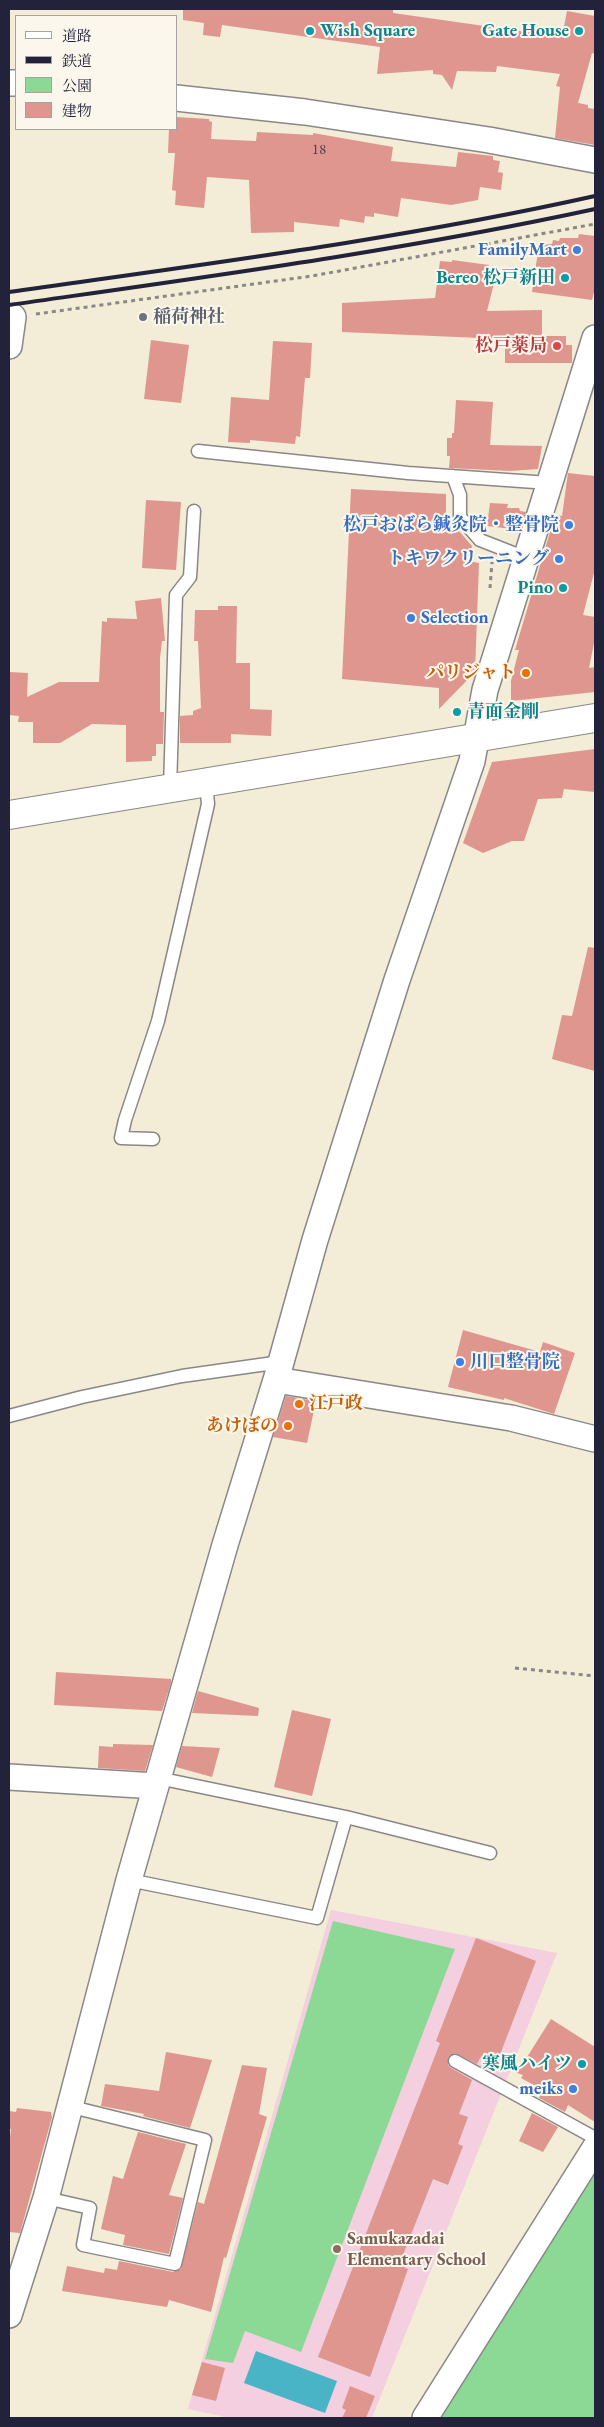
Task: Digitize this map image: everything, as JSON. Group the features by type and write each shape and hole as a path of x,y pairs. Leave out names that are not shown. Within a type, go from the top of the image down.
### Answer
{"street":[{"path":"178,98 305,112 489,140 595,160"},
{"path":"9,346 13,317"},
{"path":"9,2315 19,2249 46,2198 68,2106 129,1880 315,1240 384,1021 472,761 478,737 485,690 595,338"},
{"path":"9,815 595,718"},
{"path":"278,1371 511,1418 595,1440"},
{"path":"9,1777 157,1782"},
{"path":"425,2418 595,2148"}],"lane":[{"path":"198,450 549,484"},
{"path":"452,476 460,495 460,517 480,540 526,558"},
{"path":"170,788 176,595 190,577 194,511"},
{"path":"153,1139 121,1138 125,1120 158,1021 208,804 206,782"},
{"path":"9,1416 82,1397 182,1376 278,1371"},
{"path":"157,1782 346,1817 490,1852"},
{"path":"129,1880 317,1918 346,1817"},
{"path":"455,2060 595,2138"},
{"path":"46,2198 90,2208 83,2245 175,2264 205,2140 68,2106"}],"path":[{"path":"13,317 312,276 595,224"},
{"path":"515,1668 595,1676"}],"shaded area":[{"name":"Samukazadai Elementary School","path":"331,1910 557,1953 372,2418 230,2418 188,2409"}],"green space":[{"path":"333,1921 455,1949 301,2352 245,2331 233,2363 205,2359"},
{"path":"595,2166 595,2418 438,2418"}],"water":[{"path":"256,2351 337,2381 325,2413 244,2383"}],"building":[{"path":"183,9 393,9 393,13 562,37 567,11 595,16 595,54 592,53 578,103 595,109 595,145 555,138 560,87 556,86 560,74 497,66 496,72 457,71 452,90 442,75 433,74 433,70 377,74 380,47 222,25 220,37 203,35 204,23 183,20"},
{"path":"178,117 209,119 212,122 211,139 256,141 257,132 313,135 313,133 393,147 391,161 456,167 458,152 493,156 493,160 500,161 498,172 503,173 501,190 480,187 478,200 451,205 401,198 398,217 374,213 374,217 365,216 364,223 340,219 339,227 294,222 294,232 251,233 249,180 207,177 204,208 175,205 176,191 172,190 175,153 168,153 169,130 178,130"},
{"path":"579,234 595,236 595,288 592,300 532,292 539,245 552,244 553,240 559,241 560,238 578,238"},
{"path":"452,260 489,265 486,281 494,283 487,311 542,310 542,336 566,336 566,345 572,345 572,363 505,363 505,342 479,342 480,338 342,332 342,303 435,298 440,261 452,262"},
{"path":"151,340 189,345 181,403 144,399"},
{"path":"273,341 312,343 310,378 305,378 300,437 296,436 295,444 250,440 250,443 228,442 231,397 269,400"},
{"path":"456,400 493,402 490,445 542,446 538,469 510,471 449,468 450,456 447,456 447,438 452,438 452,433 454,433"},
{"path":"568,473 595,476 595,569 583,615 595,617 595,638 589,668 595,667 595,692 511,701 511,681 519,650 515,650 555,515 562,516"},
{"name":"Selection","path":"351,489 446,494 446,516 472,546 469,561 479,563 475,672 439,709 439,688 342,679"},
{"path":"146,500 181,502 176,570 142,568"},
{"path":"490,503 508,504 507,508 519,508 520,511 526,512 520,530 487,526"},
{"path":"161,598 165,641 162,641 160,658 160,712 164,712 163,744 156,744 156,756 152,756 152,761 126,762 126,725 92,724 60,743 33,743 33,722 18,722 19,716 9,715 9,672 28,673 27,697 59,682 99,682 102,621 107,622 107,618 137,619 135,601"},
{"path":"218,606 237,606 236,663 250,663 250,709 272,710 271,736 231,734 231,743 180,743 180,716 193,715 193,711 201,708 198,641 194,641 195,610 218,610"},
{"path":"595,749 595,792 564,789 562,798 538,799 524,841 512,841 483,853 463,843 492,762"},
{"path":"588,947 595,948 595,1071 552,1059 562,1015 572,1016"},
{"path":"463,1330 540,1352 543,1342 575,1353 554,1414 504,1398 504,1400 448,1387"},
{"path":"286,1396 316,1401 307,1443 273,1437"},
{"path":"56,1672 171,1679 171,1683 162,1711 54,1705"},
{"path":"198,1691 259,1708 258,1716 192,1713"},
{"path":"292,1710 331,1719 312,1796 274,1787"},
{"path":"113,1744 153,1745 145,1771 98,1768 99,1746 113,1747"},
{"path":"182,1746 220,1748 212,1777 176,1767"},
{"path":"476,1938 536,1961 496,2065 480,2058 477,2064 455,2053 448,2058 448,2065 451,2068 472,2080 459,2114 468,2117 458,2144 463,2146 448,2185 433,2179 399,2265 408,2269 370,2377 318,2357 440,2043 436,2041"},
{"path":"551,2019 595,2047 595,2122 568,2105 565,2112 539,2098 543,2090 521,2078 523,2075 517,2073"},
{"path":"166,2052 212,2060 190,2128 143,2116 144,2114 101,2106 105,2084 159,2091"},
{"path":"242,2065 267,2068 259,2114 267,2117 226,2258 224,2257 211,2312 169,2300 167,2307 62,2291 67,2266 104,2273 105,2268 117,2270 119,2261 173,2272 181,2269 198,2202 204,2204"},
{"path":"17,2108 51,2112 52,2117 20,2233 9,2232 9,2147 11,2129 9,2129 9,2111 16,2112"},
{"path":"532,2113 558,2127 543,2152 519,2141"},
{"path":"138,2132 186,2144 169,2195 183,2198 169,2254 123,2245 125,2235 101,2229 113,2176 123,2179"},
{"path":"202,2362 225,2368 216,2401 192,2395"},
{"path":"350,2386 375,2396 366,2418 342,2418 346,2410 342,2408"}],"railway":[{"path":"9,292 230,261 376,238 595,196"},
{"path":"9,305 376,250 449,238 595,209"}],"place":[{"name":"Wish Square","path":"310,31"},
{"name":"Gate House","path":"579,31"},
{"name":"FamilyMart","path":"577,250"},
{"name":"Bereo 松戸新田","path":"565,278"},
{"name":"稲荷神社","path":"143,317"},
{"name":"松戸薬局","path":"557,346"},
{"name":"松戸おばら鍼灸院・整骨院","path":"569,525"},
{"name":"トキワクリーニング","path":"559,559"},
{"name":"Pino","path":"563,588"},
{"name":"Selection","path":"411,618"},
{"name":"パリジャト","path":"526,673"},
{"name":"青面金剛","path":"457,712"},
{"name":"川口整骨院","path":"460,1362"},
{"name":"江戸政","path":"299,1404"},
{"name":"あけぼの","path":"288,1426"},
{"name":"寒風ハイツ","path":"582,2064"},
{"name":"meiks","path":"573,2089"},
{"name":"Samukazadai Elementary School","path":"337,2249"}]}
